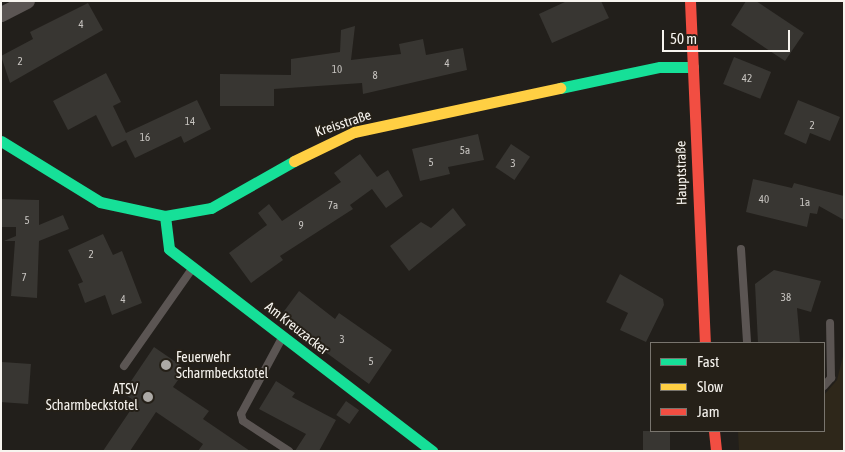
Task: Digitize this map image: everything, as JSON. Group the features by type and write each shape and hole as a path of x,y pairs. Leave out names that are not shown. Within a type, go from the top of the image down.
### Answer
{"street":[{"path":"1,14 27,1"},
{"name":"Hauptstraße","path":"690,1 705,342"},
{"name":"Kreisstraße","path":"1,141 100,202 165,216 211,208 232,198 321,144 354,132 660,67 693,67"},
{"name":"Am Kreuzacker","path":"165,216 169,249 432,451"},
{"path":"714,432 716,451"}],"lane":[{"path":"741,249 747,342"},
{"path":"124,366 194,267"},
{"path":"825,385 831,378 830,323"},
{"path":"283,336 241,414 243,421 289,451"}],"shaded area":[{"path":"844,352 844,451 739,451 738,432 825,432 825,394 837,380"}],"building":[{"path":"567,1 601,1 609,18 552,43 539,14"},
{"path":"746,1 756,1 804,33 785,61 731,25"},
{"path":"88,3 103,30 10,83 1,56 33,39 30,32"},
{"path":"355,26 351,60 401,54 399,44 423,39 426,55 463,48 467,70 363,94 362,83 274,89 274,106 220,106 220,74 291,75 291,59 340,52 341,30"},
{"path":"734,57 771,72 760,99 723,84"},
{"path":"106,73 121,102 113,106 126,133 197,100 211,129 184,143 181,136 135,158 126,140 112,147 96,115 68,130 53,101"},
{"path":"798,100 840,117 830,141 810,133 806,144 784,134"},
{"path":"478,134 484,160 448,167 450,174 420,181 412,149"},
{"path":"511,144 530,157 514,180 495,167"},
{"path":"360,154 377,177 388,170 403,196 386,208 372,189 350,205 353,209 280,256 283,260 251,283 229,253 267,225 258,213 269,204 282,221 341,182 334,173"},
{"path":"753,179 792,188 794,183 844,196 844,220 819,206 817,214 810,213 807,227 746,212"},
{"path":"1,199 39,200 39,225 63,215 69,229 39,241 37,298 11,296 15,241 4,241 16,236 16,227 1,227"},
{"path":"453,208 466,225 409,271 390,246 421,222 431,228"},
{"path":"103,234 113,255 122,251 142,303 112,315 105,295 85,303 78,284 83,282 68,250"},
{"path":"774,270 821,281 811,312 797,308 800,342 758,342 755,284"},
{"path":"620,274 663,299 664,305 646,342 620,330 628,313 606,302"},
{"path":"299,291 335,319 339,313 392,350 369,384 279,318"},
{"path":"154,347 186,369 173,387 209,411 203,419 250,451 198,451 203,444 156,412 130,451 103,451 136,402 123,393"},
{"path":"2,362 31,364 28,404 1,402"},
{"path":"276,381 295,393 292,397 336,420 319,451 295,451 306,434 259,409"},
{"path":"346,401 359,410 349,424 336,415"},
{"path":"643,431 670,432 670,451 643,451"}],"traffic: fast":[{"path":"560,88 660,67 693,67"},
{"path":"1,141 100,202 165,216 211,208 294,161"},
{"path":"165,216 169,249 432,451"}],"traffic: slow":[{"path":"294,161 354,132 560,88"}],"traffic: jam":[{"path":"690,1 705,342"},
{"path":"714,432 716,451"}],"place":[{"name":"Feuerwehr Scharmbeckstotel","path":"166,365"},
{"name":"ATSV Scharmbeckstotel","path":"148,397"}]}
